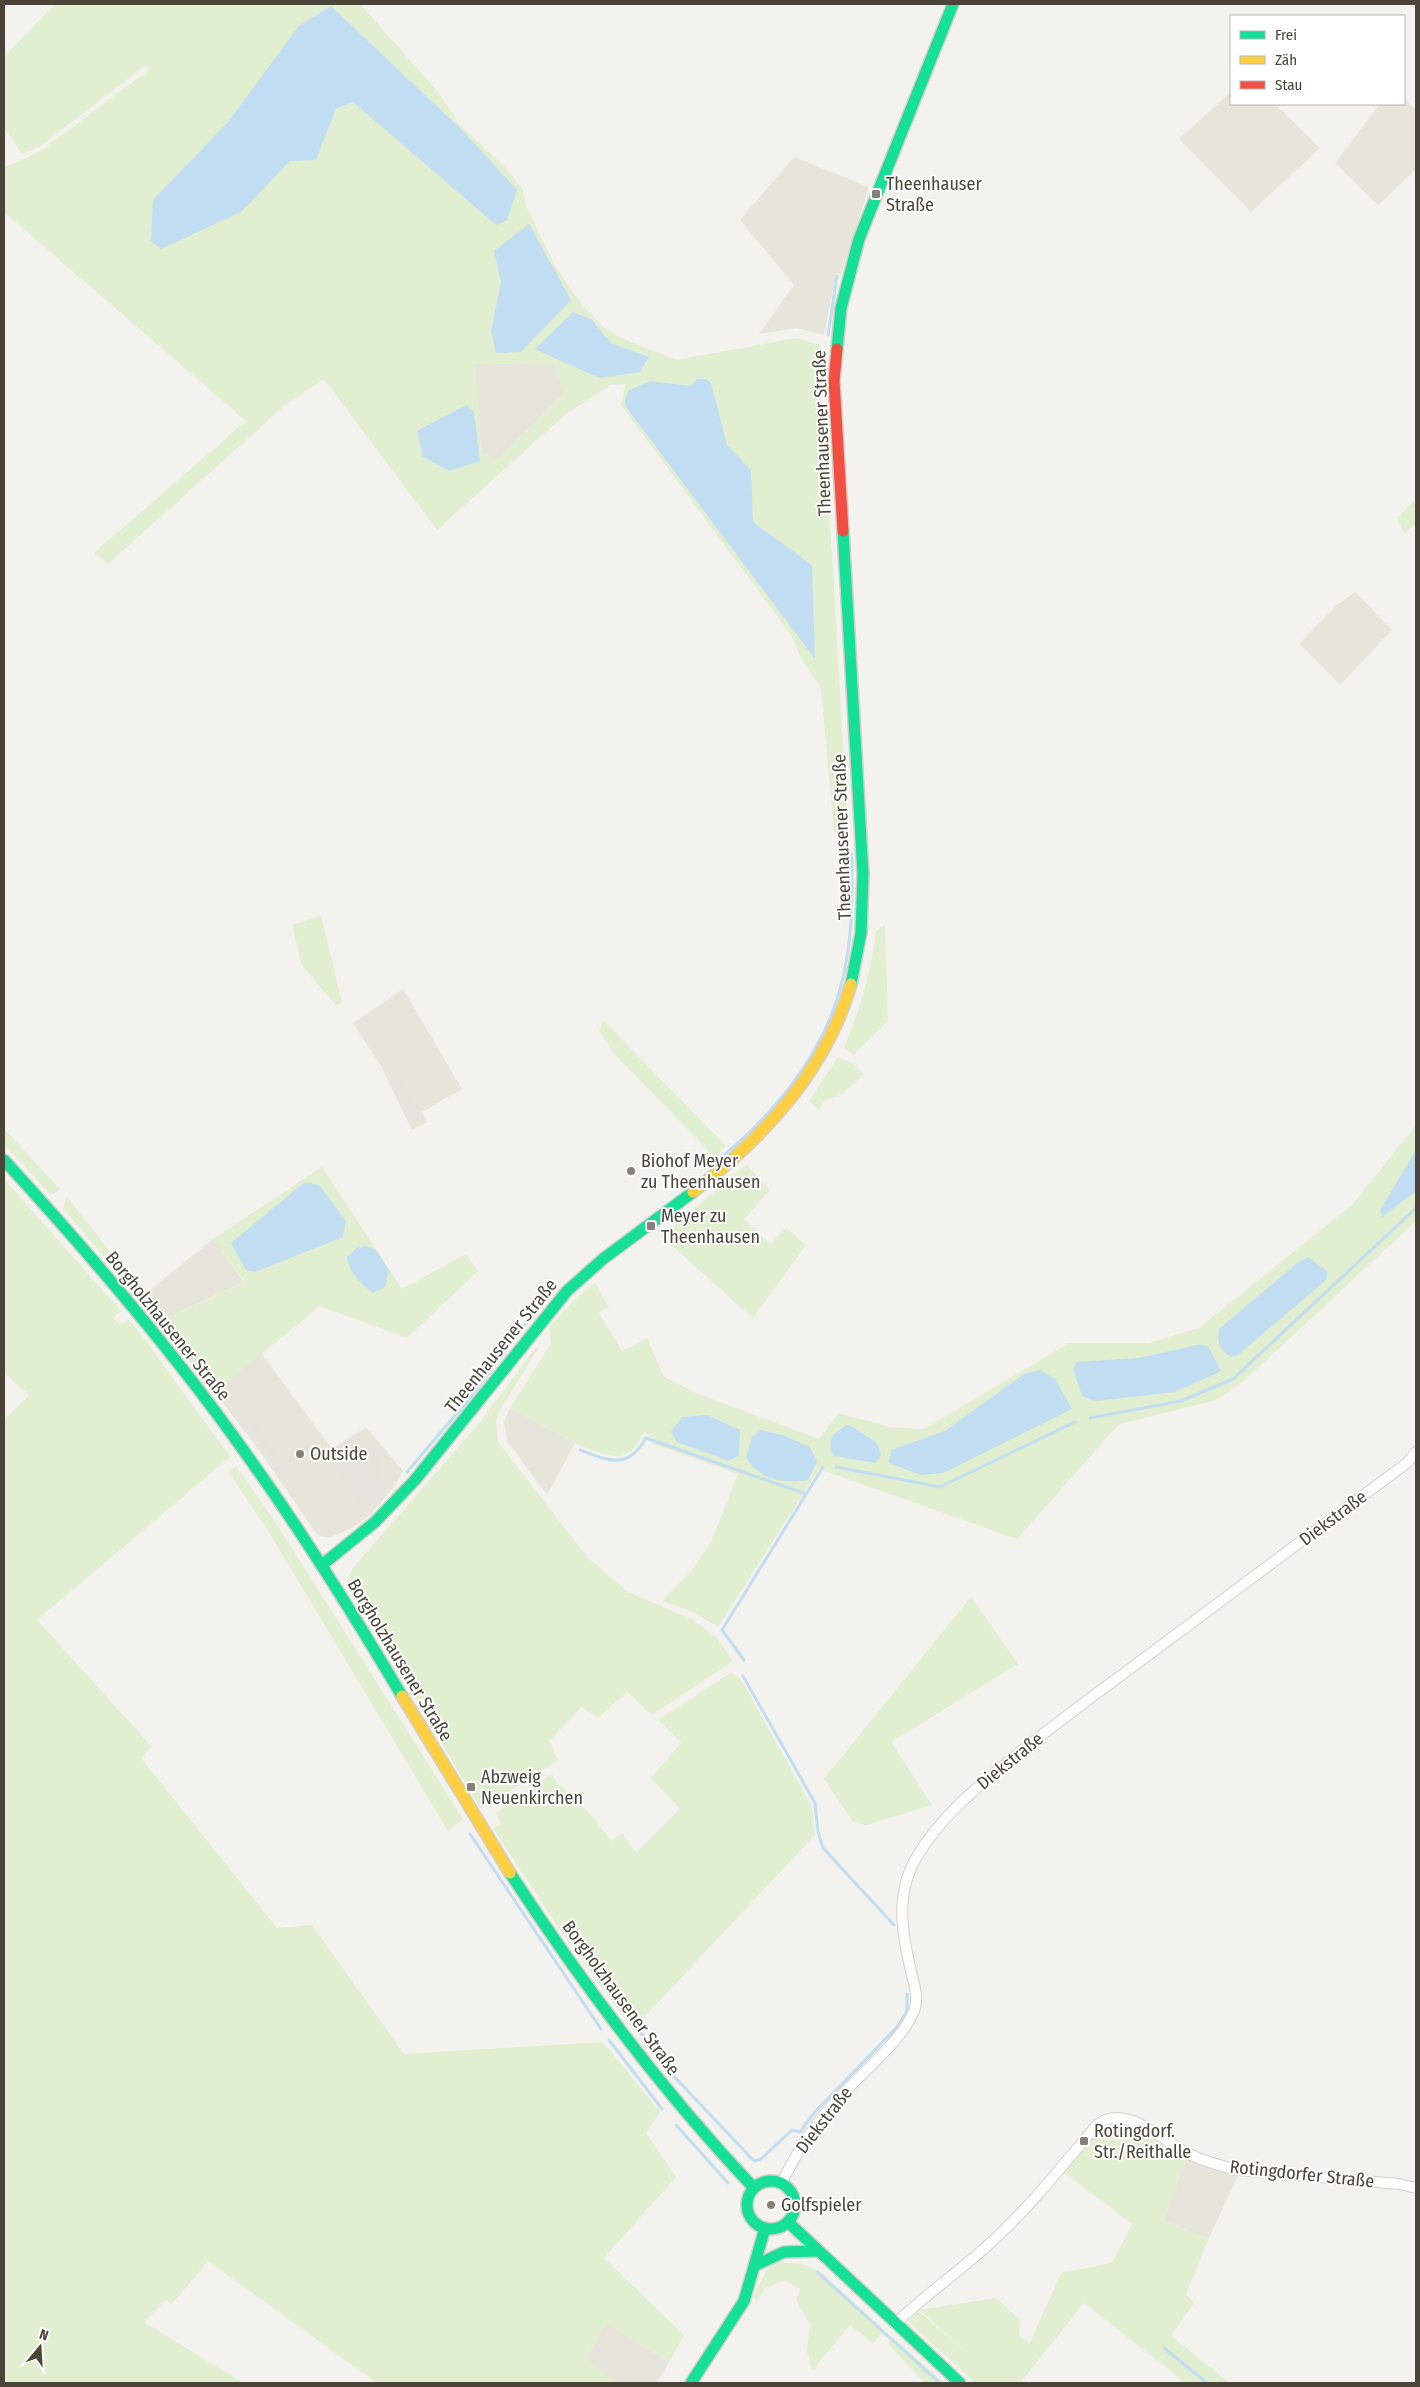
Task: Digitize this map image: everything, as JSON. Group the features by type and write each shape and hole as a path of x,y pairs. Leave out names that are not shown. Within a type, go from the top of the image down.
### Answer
{"main road":[{"name":"Theenhausener Straße","path":"322,1565 373,1523 408,1488 477,1406 544,1317 569,1289 718,1174 776,1118 802,1087 827,1047 842,1015 856,969 859,950 863,921 864,874 834,381 837,342 841,308 859,239 953,4"},
{"name":"Borgholzhausener Straße","path":"4,1160 49,1208 146,1323 247,1454 322,1565 475,1818 562,1949 622,2034 681,2108 754,2188"},
{"path":"767,2180 782,2182 788,2187 796,2201 793,2216 781,2227 765,2228 754,2222 748,2211 748,2198 754,2188 767,2180"},
{"path":"788,2222 960,2383"},
{"path":"691,2383 735,2318 744,2301 756,2265 765,2228"},
{"path":"756,2265 784,2252 817,2251"}],"street":[{"name":"Diekstraße","path":"782,2182 814,2128 836,2101 904,2030 914,2012 916,2004 915,1989 905,1944 901,1911 903,1892 915,1860 948,1814 1052,1726 1407,1463 1416,1452"},
{"name":"Rotingdorfer Straße","path":"895,2324 915,2305 963,2268 1001,2234 1098,2124 1110,2118 1128,2120 1188,2154 1212,2164 1238,2170 1370,2181 1416,2188"}],"shaded area":[{"path":"1230,93 1230,105 1276,105 1320,148 1251,212 1179,139"},
{"path":"1405,99 1416,110 1416,169 1378,205 1335,163 1379,105 1405,105"},
{"path":"794,157 869,187 841,274 836,273 824,335 797,328 759,334 794,285 740,220"},
{"path":"554,363 564,394 496,460 482,453 474,364"},
{"path":"1355,592 1392,630 1340,685 1299,644 1337,605"},
{"path":"403,989 462,1089 422,1112 427,1122 412,1130 381,1066 353,1023"},
{"path":"400,1078 420,1119 411,1123 390,1082"},
{"path":"213,1239 244,1282 164,1319 144,1295"},
{"path":"261,1353 332,1449 366,1427 403,1471 394,1487 370,1515 350,1529 329,1538 317,1535 259,1450 213,1390 226,1383"},
{"path":"510,1408 575,1443 547,1495 507,1441 504,1422"},
{"path":"254,1422 291,1474 286,1478 248,1426"},
{"path":"366,1445 381,1465 374,1471 387,1488 363,1507 334,1470"},
{"path":"1186,2158 1211,2169 1238,2175 1209,2238 1164,2221"},
{"path":"606,2323 669,2362 657,2383 614,2383 586,2358"}],"green space":[{"path":"55,4 360,4 439,93 459,124 507,169 523,190 527,208 555,266 579,301 602,326 617,336 676,360 797,338 820,345 818,367 833,567 849,855 834,830 821,688 801,658 791,635 621,405 626,384 611,385 567,413 437,530 324,379 284,406 108,564 94,553 246,421 4,212 4,168 42,150 149,70 146,65 39,147 22,154 4,128 4,57","holes":["331,6 462,130 516,190 496,225 354,102 336,109 316,160 290,161 153,200 228,122","501,282 496,352 491,331","573,312 591,319 611,343 649,357 640,372","554,363 564,394 496,460 482,453 475,364","649,381 691,386 711,383 727,445 751,470 753,522 812,565 815,659 626,407 628,391"]},
{"path":"1416,499 1416,523 1404,534 1397,518"},
{"path":"321,916 342,1003 336,1005 302,966 292,925"},
{"path":"885,925 888,1021 853,1055 844,1048 864,991 876,931"},
{"path":"603,1020 726,1146 715,1157 616,1056 599,1031"},
{"path":"838,1057 853,1064 864,1074 842,1094 825,1101 818,1109 809,1101"},
{"path":"1416,1125 1416,1221 1246,1379 1217,1400 1119,1424 1017,1539 819,1469 718,1627 695,1613 662,1601 693,1569 712,1540 738,1474 653,1444 655,1438 644,1432 636,1446 628,1454 614,1456 600,1453 550,1431 510,1408 551,1344 549,1327 576,1298 595,1283 609,1307 599,1313 622,1351 647,1338 664,1377 698,1394 819,1439 839,1413 889,1427 924,1429 1069,1343 1148,1343 1199,1328 1353,1204"},
{"path":"4,1129 60,1189 56,1193 50,1194 4,1144"},
{"path":"746,1164 770,1190 744,1219 770,1244 786,1228 806,1245 753,1318 661,1236"},
{"path":"322,1167 402,1289 466,1254 478,1271 407,1338 320,1306 226,1383 213,1390 147,1308 152,1304 165,1319 245,1282 213,1239"},
{"path":"4,1179 121,1311 113,1318 120,1325 128,1319 140,1333 230,1457 37,1620 152,1747 141,1758 277,1928 312,1925 404,2054 603,2042 660,2112 646,2133 676,2177 604,2258 684,2335 669,2362 606,2323 586,2358 614,2383 377,2383 208,2261 172,2304 166,2300 144,2322 243,2383 4,2383 4,1420 29,1395 4,1372"},
{"path":"67,1197 144,1295 139,1298 63,1208"},
{"path":"536,1347 538,1349 498,1413 496,1421 498,1442 588,1558 628,1592 692,1619 716,1637 733,1661 652,1715 627,1692 598,1718 582,1707 549,1741 558,1760 494,1802 480,1808 347,1582 352,1569 481,1421"},
{"path":"236,1466 276,1523 463,1819 448,1831 267,1529 229,1473"},
{"path":"971,1597 1018,1664 891,1742 932,1805 867,1825 854,1823 824,1779"},
{"path":"730,1673 737,1676 743,1683 812,1807 815,1835 633,2029 558,1927 493,1828 501,1824 496,1813 552,1774 558,1784 590,1814 612,1841 622,1833 636,1853 680,1809 651,1778 681,1743 658,1720"},
{"path":"1119,2122 1144,2132 1186,2158 1164,2221 1209,2238 1186,2294 1194,2303 1171,2336 1230,2383 1186,2383 1084,2303 1020,2383 975,2383 909,2322 918,2311 973,2357 919,2310 996,2298 1020,2320 1019,2336 1030,2343 1061,2273 1112,2263 1132,2224 1063,2172 1100,2128 1105,2124"},
{"path":"781,2259 784,2263 801,2263 821,2272 884,2330 873,2343 850,2325 812,2371 807,2351 810,2324 796,2300 800,2289 785,2280 765,2288 756,2302 754,2296 767,2269"},
{"path":"892,2337 944,2383 925,2383 888,2344"}],"water":[{"path":"331,6 462,130 517,190 507,220 496,225 353,102 336,109 316,160 290,161 241,212 161,249 151,241 153,200 228,122 299,26"},
{"path":"529,224 571,300 521,352 496,353 491,331 501,282 494,251"},
{"path":"573,312 591,319 611,343 649,357 640,372 599,378 535,349"},
{"path":"697,379 706,379 711,383 727,445 751,470 753,522 812,565 815,659 626,407 625,400 628,391 650,381 691,386"},
{"path":"466,405 474,412 480,461 450,471 423,457 417,431"},
{"path":"1416,1150 1416,1191 1382,1217 1380,1210"},
{"path":"305,1182 319,1185 346,1221 343,1237 255,1272 246,1270 231,1243"},
{"path":"366,1246 376,1250 389,1270 385,1287 373,1293 356,1278 350,1268 347,1257 357,1248"},
{"path":"1308,1257 1327,1271 1326,1280 1238,1355 1231,1357 1227,1354 1219,1342 1219,1329 1296,1264"},
{"path":"1197,1345 1208,1346 1221,1371 1175,1392 1095,1401 1082,1396 1073,1369 1076,1362 1139,1358"},
{"path":"1040,1370 1055,1379 1072,1409 943,1473 921,1475 889,1463 891,1450 945,1431 1024,1374"},
{"path":"707,1415 740,1430 739,1456 729,1461 677,1442 671,1432 682,1417"},
{"path":"846,1425 853,1427 877,1443 881,1455 875,1463 835,1456 830,1449 832,1436"},
{"path":"761,1430 782,1435 810,1447 817,1461 808,1480 781,1481 773,1479 758,1471 752,1465 746,1458 752,1437"}],"waterway":[{"path":"828,335 837,276"},
{"path":"717,1161 761,1121 780,1099 814,1051 827,1024 838,997 848,954 852,911 852,854"},
{"path":"1090,1418 1181,1401 1233,1379 1416,1208"},
{"path":"407,1472 469,1399 527,1322"},
{"path":"836,1467 940,1487 1075,1422"},
{"path":"580,1450 609,1459 625,1459 632,1455 646,1438 806,1494"},
{"path":"744,1660 722,1630 823,1467"},
{"path":"743,1676 815,1803 818,1832 823,1848 894,1925"},
{"path":"470,1834 601,2029"},
{"path":"638,2029 666,2068 754,2161 761,2159 792,2130 800,2132 813,2114 899,2025 907,2010 907,1994"},
{"path":"609,2040 662,2109"},
{"path":"676,2125 728,2183"},
{"path":"817,2272 940,2383"},
{"path":"1164,2348 1207,2383"}],"traffic: fast":[{"path":"837,349 841,308 859,239 953,4"},
{"path":"843,531 863,874 861,933 851,984"},
{"path":"4,1160 131,1305 221,1419 309,1546 402,1696"},
{"path":"322,1565 375,1522 415,1480 567,1291 603,1259 693,1192"},
{"path":"510,1873 566,1956 625,2036 687,2114 754,2188"},
{"path":"766,2181 776,2181 788,2188 795,2200 795,2205 795,2210 788,2222 776,2229 766,2229 758,2225 751,2218 747,2210 747,2200 751,2192 758,2185 766,2181"},
{"path":"788,2222 960,2383"},
{"path":"691,2383 744,2301 765,2228"},
{"path":"756,2265 784,2252 817,2251"}],"traffic: slow":[{"path":"693,1192 744,1149 789,1100 826,1046 840,1016 851,984"},
{"path":"402,1696 510,1873"}],"traffic: jam":[{"path":"837,349 834,381 843,531"}],"place":[{"name":"Theenhauser Straße","path":"876,194"},
{"name":"Biohof Meyer zu Theenhausen","path":"631,1171"},
{"name":"Meyer zu Theenhausen","path":"651,1226"},
{"name":"Outside","path":"300,1454"},
{"name":"Abzweig Neuenkirchen","path":"471,1787"},
{"name":"Rotingdorf. Str./Reithalle","path":"1084,2141"},
{"name":"Golfspieler","path":"771,2205"}]}
